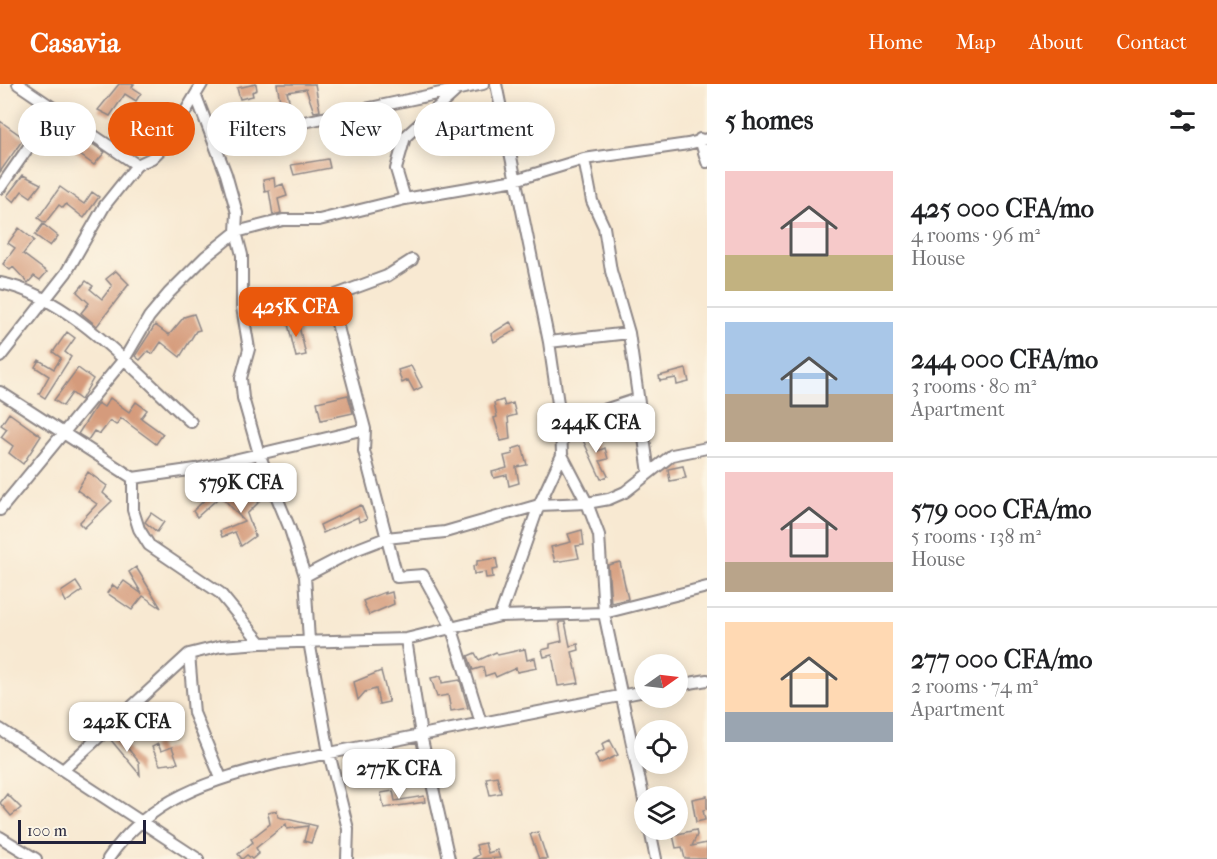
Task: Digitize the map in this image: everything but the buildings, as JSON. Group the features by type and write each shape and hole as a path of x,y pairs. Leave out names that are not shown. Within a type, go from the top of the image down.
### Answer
{"street":[{"path":"18,84 45,102"},
{"path":"0,357 66,273 105,205 137,165 152,158 166,144 202,84"},
{"path":"307,121 483,84"},
{"path":"496,84 549,342 561,424 562,455 587,503 599,535 604,613 641,786"},
{"path":"405,199 396,168 405,137 458,88"},
{"path":"196,96 207,122"},
{"path":"96,137 137,165"},
{"path":"0,510 125,358 149,317 169,293 204,257 236,232 283,220 318,220 405,199 515,180 584,159 688,144 704,139 707,162"},
{"path":"0,188 22,156"},
{"path":"220,156 237,213 236,232 242,255 242,307 249,349 241,378 243,398 259,454 290,529 305,576 309,642 330,753 348,829 347,859"},
{"path":"584,159 592,201 604,227 611,271 629,333 649,472"},
{"path":"242,307 330,297 387,276 412,260"},
{"path":"0,283 15,285 46,299 125,358 140,376 191,422"},
{"path":"330,297 365,429 364,451 397,576 423,575 451,626 481,723"},
{"path":"549,342 629,333"},
{"path":"0,392 64,431 133,478 196,469 365,429"},
{"path":"561,424 638,399"},
{"path":"305,576 355,550 386,538 445,532 539,505 587,503 609,499 626,492 672,455 707,448"},
{"path":"500,616 539,505 562,455"},
{"path":"133,478 133,510 139,529 150,544 220,592 261,643"},
{"path":"63,770 189,654 212,647 261,643 406,639 451,626 500,616 604,613 707,587"},
{"path":"406,639 421,735 449,859"},
{"path":"189,654 194,713 221,778"},
{"path":"688,683 707,680"},
{"path":"108,859 140,820 187,792 221,778 330,753 634,693"},
{"path":"0,729 198,859"},
{"path":"0,837 36,859"},
{"path":"652,840 656,859"}]}
